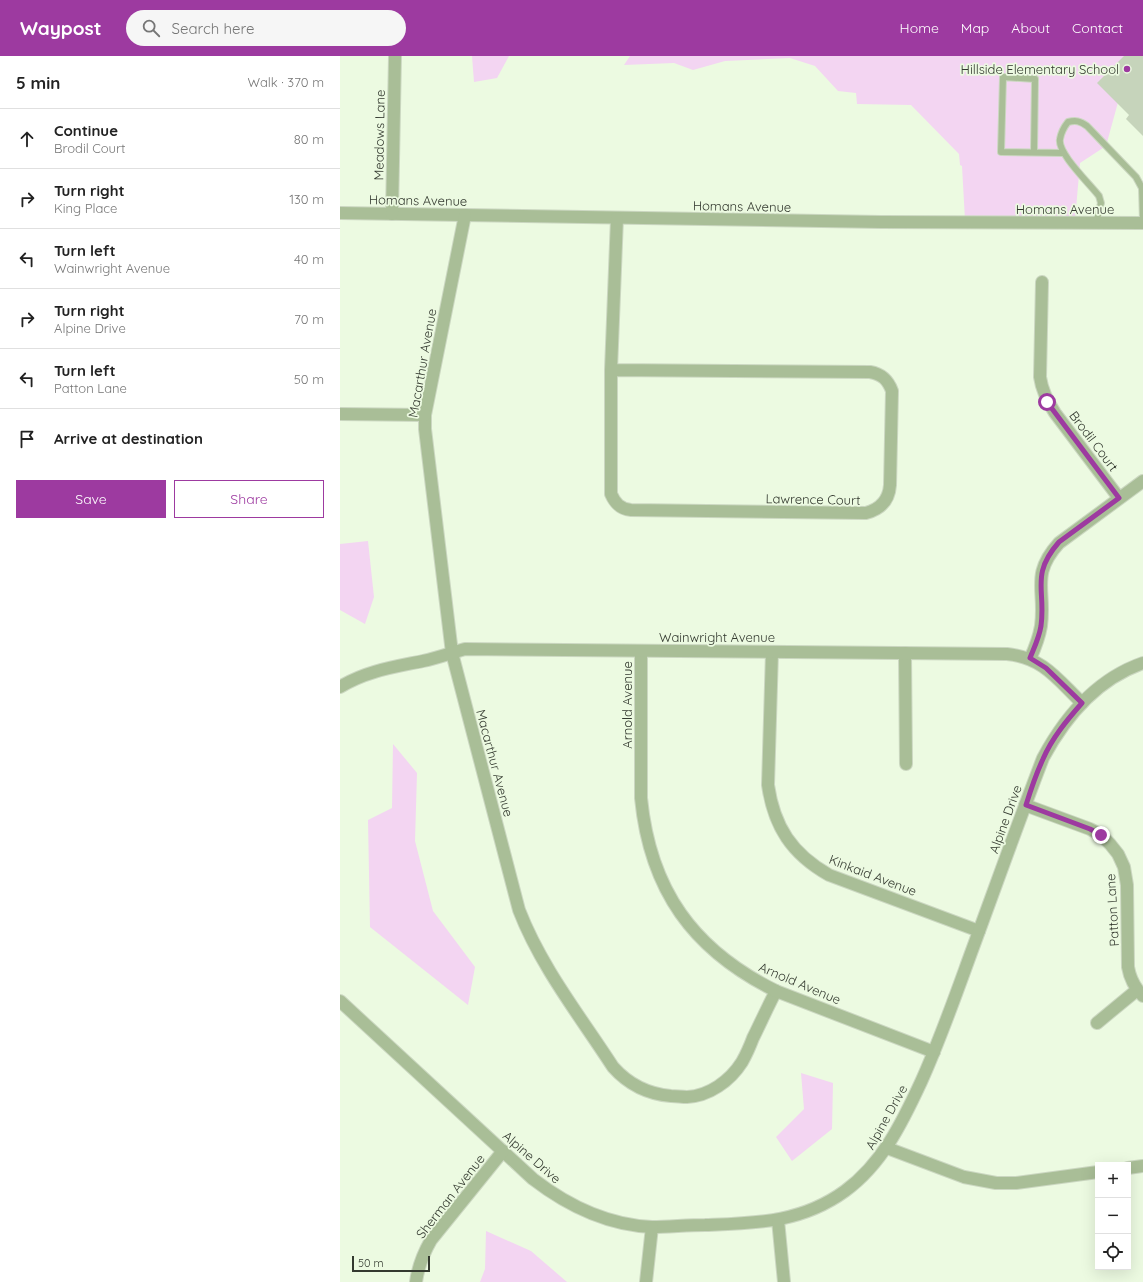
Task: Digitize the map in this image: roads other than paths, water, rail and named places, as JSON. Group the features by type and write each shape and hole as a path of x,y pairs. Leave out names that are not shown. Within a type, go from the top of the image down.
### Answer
{"street":[{"name":"Meadows Lane","path":"392,214 395,56"},
{"name":"Homans Avenue","path":"340,213 888,222 1143,222"},
{"name":"Macarthur Avenue","path":"465,215 425,415 425,429 452,653 519,910 528,933 539,954 613,1067 633,1085 646,1092 659,1095 687,1097 713,1089 724,1082 734,1073 742,1062 776,990"},
{"name":"Lawrence Court","path":"611,370 877,373 884,377 889,383 892,391 890,485 886,501 881,507 866,513 631,510 619,506 614,501 611,494 611,370 617,218"},
{"name":"Brodil Court","path":"1042,282 1040,377 1042,390 1051,407 1119,498"},
{"path":"340,414 425,415"},
{"path":"1030,658 1037,643 1041,627 1041,574 1051,551 1059,542 1143,481"},
{"name":"Wainwright Avenue","path":"340,687 354,678 368,673 466,649 1007,654 1030,658 1046,668 1082,703"},
{"name":"Arnold Avenue","path":"641,651 641,798 643,821 654,865 674,905 701,938 719,956 740,971 776,990 934,1052"},
{"name":"Kinkaid Avenue","path":"772,652 768,785 770,802 775,817 782,832 792,846 808,861 829,874 979,931"},
{"path":"905,653 906,764"},
{"name":"Alpine Drive","path":"340,1001 533,1179 549,1192 588,1213 611,1220 652,1227 758,1222 778,1220 806,1212 845,1192 875,1164 887,1148 910,1107 934,1052 1043,758 1054,738 1082,703 1099,688 1134,666 1143,663"},
{"name":"Patton Lane","path":"1026,805 1090,829 1106,840 1118,854 1124,866 1127,885 1128,967 1130,978 1140,993"},
{"path":"1097,1023 1140,993"},
{"path":"887,1148 964,1177 996,1183 1016,1183 1095,1172"},
{"name":"Sherman Avenue","path":"416,1282 421,1260 430,1240 503,1151"},
{"path":"1131,1168 1143,1166"},
{"path":"778,1220 784,1282"},
{"path":"646,1282 652,1227"}],"lane":[{"path":"1034,152 1035,79 1003,77 1001,152 1034,152 1063,152"},
{"path":"1096,223 1100,203 1099,196 1063,152 1059,140 1063,129 1068,122 1074,120 1080,121 1136,177 1142,188 1143,222"}],"place":[{"name":"Hillside Elementary School","path":"1127,69"}]}
